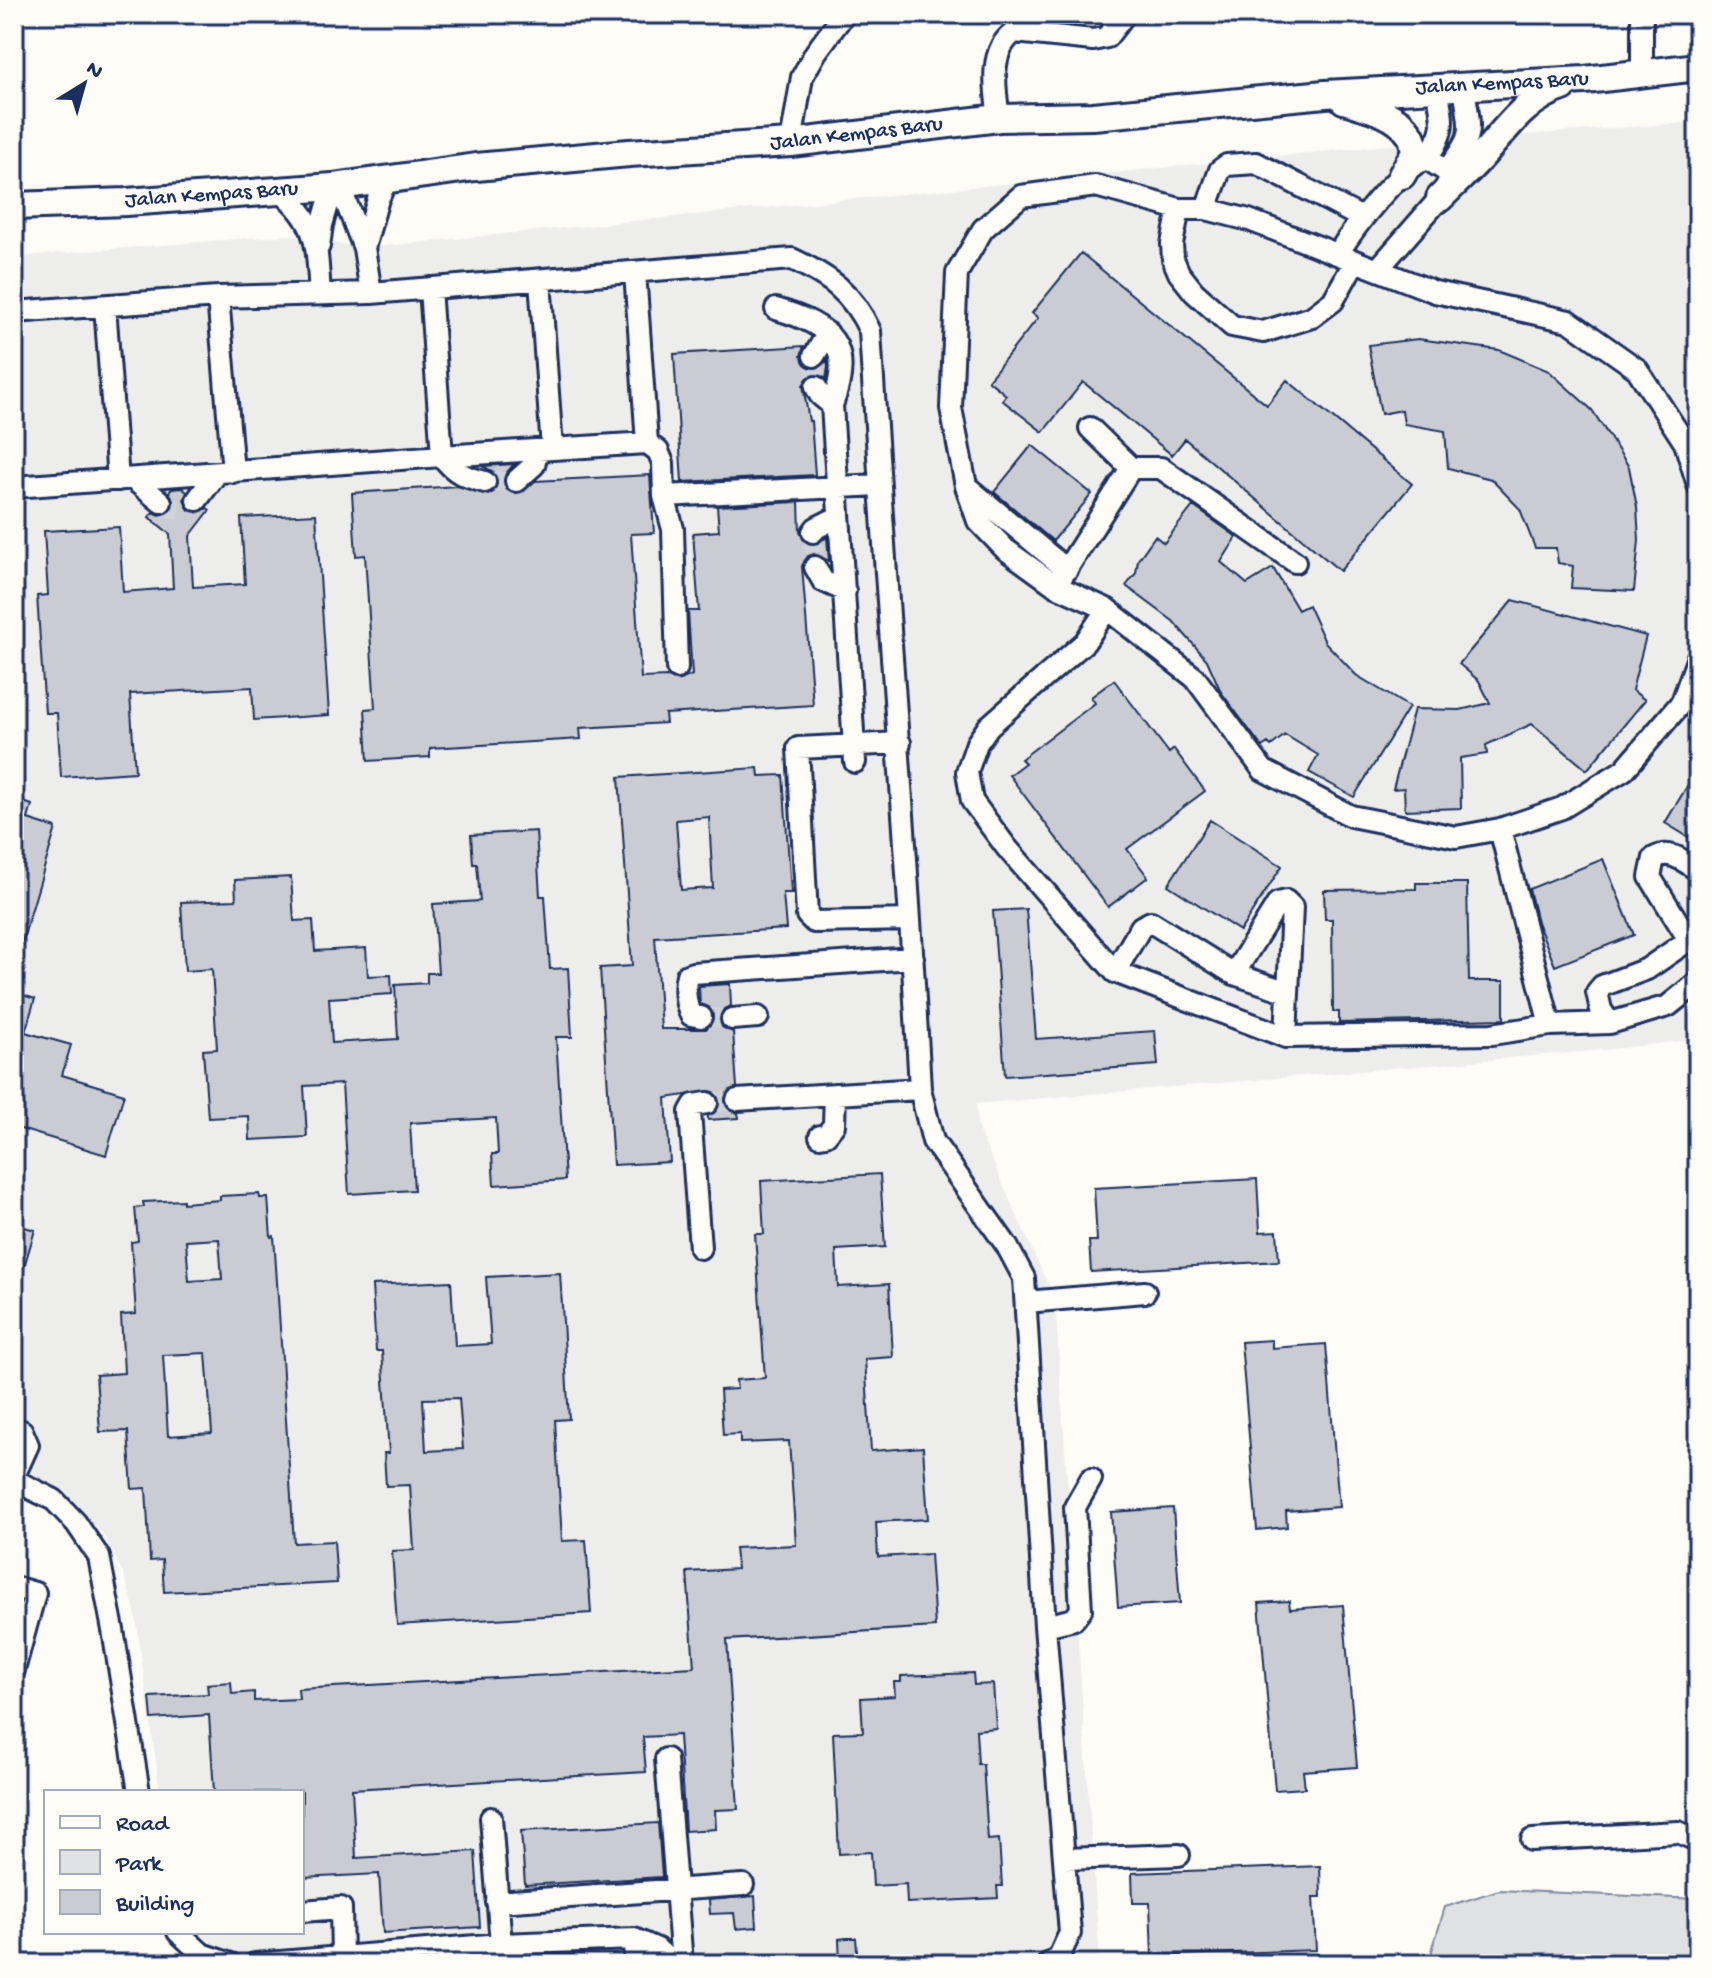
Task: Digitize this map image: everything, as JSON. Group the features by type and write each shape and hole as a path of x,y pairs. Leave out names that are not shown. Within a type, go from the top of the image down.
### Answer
{"main road":[{"name":"Jalan Kempas Baru","path":"14,206 126,202 338,186 386,182 476,167 791,143 999,118 1093,116 1325,94 1585,80 1698,67"},
{"path":"1440,198 1532,101 1547,92 1585,80"},
{"path":"1325,94 1376,110 1411,134 1415,152 1402,175"}],"street":[{"path":"791,143 802,77 844,14"},
{"path":"999,118 997,54 1004,39 1015,32 1093,40 1107,37 1125,14"},
{"path":"1642,14 1642,72"},
{"path":"1446,171 1466,145 1470,129 1464,88"},
{"path":"1179,209 1172,244 1173,259 1179,273 1211,309 1232,326 1263,332 1312,317 1333,301 1362,218 1402,175 1419,161 1427,159 1442,134 1437,89"},
{"path":"1378,269 1440,198 1450,179 1446,171 1427,159"},
{"path":"1206,209 1220,170 1227,165 1256,163 1362,218"},
{"path":"364,248 386,182"},
{"path":"338,186 364,248 371,293"},
{"path":"320,293 322,225 338,186"},
{"path":"1698,485 1685,443 1637,369 1569,321 1435,292 1249,220 1206,209 1179,209 1096,186 1021,196 983,229 957,273 951,408 966,486 978,521 1005,549 1062,578 1195,678 1263,770 1351,816 1456,837 1500,829 1562,808 1624,770 1682,702 1698,657"},
{"path":"279,190 299,207 307,219 319,250"},
{"path":"14,312 218,297 371,293 792,259 823,274 860,308 870,331 900,743 920,1089 933,1141 1007,1246 1024,1278 1045,1626 1070,1933 1058,1959 1048,1964"},
{"path":"635,272 647,443"},
{"path":"516,481 545,450 540,280"},
{"path":"430,288 442,456 451,469 465,478 485,482"},
{"path":"197,500 225,472 218,297"},
{"path":"105,306 125,480"},
{"path":"776,309 818,323 834,339 842,362 839,387 832,405 855,754"},
{"path":"814,356 828,333"},
{"path":"816,387 832,405"},
{"path":"1090,428 1131,468 1161,468 1295,562"},
{"path":"14,487 647,443 658,451 663,463 664,496 673,529 677,668"},
{"path":"1062,578 1131,468"},
{"path":"125,480 161,502"},
{"path":"664,496 879,485"},
{"path":"813,532 838,517"},
{"path":"815,567 823,581 845,591"},
{"path":"1107,609 1085,642 989,726 977,743 967,772 972,801 998,836 1115,972 1286,1037 1492,1034 1550,1025 1610,1023 1668,1006 1698,982"},
{"path":"900,743 855,754 798,748 807,915 814,922 865,914 910,920"},
{"path":"1500,829 1550,1025"},
{"path":"1610,1023 1601,1010 1597,992 1602,986 1647,969 1694,937 1650,877 1654,858 1672,854 1698,870"},
{"path":"1234,974 1278,903 1286,901 1292,907 1286,1037"},
{"path":"1115,972 1141,927 1151,922 1234,974 1288,992"},
{"path":"701,1017 691,1015 687,1009 685,980 687,975 693,973 913,958"},
{"path":"732,1019 758,1017"},
{"path":"737,1100 920,1089"},
{"path":"820,1136 826,1135 834,1125 828,1094"},
{"path":"700,1248 700,1147 690,1112 694,1105 707,1103"},
{"path":"1026,1302 1145,1292"},
{"path":"14,1429 22,1431 28,1445 14,1478 54,1500 76,1523 99,1557 139,1790"},
{"path":"1045,1626 1074,1619 1081,1610 1075,1507 1091,1479"},
{"path":"1038,1510 1075,1507"},
{"path":"14,1587 35,1593 14,1670"},
{"path":"666,1759 682,1964"},
{"path":"491,1818 501,1944"},
{"path":"1532,1840 1678,1832 1698,1841"},
{"path":"1064,1859 1179,1855"},
{"path":"497,1902 743,1885"},
{"path":"304,1911 341,1908 342,1956"},
{"path":"180,1934 202,1954 231,1964"},
{"path":"634,1939 635,1964"},
{"path":"255,1964 501,1944 634,1939 657,1949 673,1964"}],"shaded area":[{"path":"1698,122 1698,1039 1614,1049 976,1104 978,1129 1055,1300 1100,1964 658,1964 656,1949 289,1963 229,1956 200,1934 304,1934 304,1790 160,1790 135,1611 123,1573 104,1535 68,1500 14,1468 14,257 288,235 364,248 1389,145"}],"green space":[{"path":"1499,1890 1698,1899 1698,1964 1428,1964 1445,1907"}],"building":[{"path":"1081,253 1267,405 1287,380 1412,484 1340,571 1185,439 1172,455 1083,382 1043,432 1002,400 1006,395 988,380 1038,318 1032,313"},
{"path":"1418,339 1499,350 1549,371 1592,410 1629,467 1637,507 1639,540 1634,591 1571,588 1573,566 1558,563 1556,548 1535,548 1520,509 1491,479 1448,468 1445,431 1404,424 1402,410 1381,414 1368,345"},
{"path":"804,346 801,356 807,367 820,368 827,360 828,367 826,379 818,374 811,375 803,385 811,421 815,475 682,482 674,354"},
{"path":"1032,445 1092,494 1053,541 994,492"},
{"path":"514,464 504,476 503,483 513,493 524,491 535,481 650,475 654,533 631,534 641,678 668,677 678,681 692,675 688,611 699,611 693,533 719,531 717,506 799,502 800,531 805,542 817,544 827,537 829,561 814,554 808,556 802,566 813,705 665,714 666,723 580,728 581,739 430,748 430,757 368,761 365,709 375,708 365,555 356,556 352,493 457,486 488,495 495,491 498,479 494,472 482,466"},
{"path":"182,488 187,492 184,499 189,510 196,513 207,508 210,510 190,536 193,587 245,584 241,518 316,514 329,715 254,720 252,687 130,694 135,772 61,777 57,713 45,713 37,596 48,595 44,531 119,527 123,592 173,588 170,534 149,517 153,512 160,515 170,511 174,503 169,492"},
{"path":"1193,506 1237,537 1221,562 1247,584 1273,568 1298,610 1308,605 1325,642 1356,675 1409,707 1354,797 1309,772 1318,755 1285,735 1271,746 1268,743 1262,747 1221,692 1207,660 1173,621 1126,586 1136,573 1138,560 1155,536 1164,543"},
{"path":"1513,600 1646,636 1632,690 1645,700 1587,770 1532,724 1486,745 1487,754 1460,758 1461,808 1405,810 1404,788 1393,789 1414,709 1460,710 1490,703 1479,681 1459,664"},
{"path":"1114,680 1169,753 1174,749 1205,791 1127,849 1148,877 1108,907 1009,775 1025,763 1021,759 1095,703 1091,697"},
{"path":"758,768 759,776 783,775 791,893 783,893 786,929 655,937 661,1029 706,1029 714,1020 709,1007 700,1004 699,986 730,984 731,1006 724,1009 719,1019 722,1027 733,1032 737,1087 726,1094 724,1102 731,1111 738,1113 739,1118 708,1120 708,1116 719,1108 720,1102 717,1094 711,1091 666,1098 670,1162 613,1165 600,968 632,966 619,777","holes":["709,817 713,888 681,890 676,820"]},
{"path":"1698,768 1698,835 1693,832 1690,838 1665,823"},
{"path":"14,799 32,805 28,819 56,828 18,956 14,956"},
{"path":"1210,820 1282,866 1240,931 1168,885"},
{"path":"536,831 540,896 545,896 550,969 568,968 572,1037 556,1037 565,1180 494,1185 492,1154 498,1154 496,1118 410,1123 414,1190 349,1194 342,1084 304,1086 307,1137 250,1140 249,1116 208,1118 203,1050 217,1049 212,969 185,971 181,902 236,900 235,880 291,877 294,921 313,920 315,951 366,948 368,976 391,975 392,994 329,998 332,1043 398,1039 395,985 427,983 427,973 438,973 433,904 480,901 471,835"},
{"path":"1603,859 1634,935 1555,966 1537,922 1529,889"},
{"path":"1416,883 1467,883 1469,981 1504,981 1504,1019 1339,1023 1339,1012 1333,1012 1332,919 1325,919 1324,890 1416,889"},
{"path":"1026,909 1036,1039 1155,1031 1158,1065 1005,1076 993,911"},
{"path":"14,992 35,999 25,1032 71,1045 62,1075 124,1094 106,1155 14,1127"},
{"path":"880,1174 885,1247 836,1250 838,1287 889,1284 893,1357 865,1359 871,1451 923,1447 928,1519 876,1522 878,1557 930,1554 935,1627 727,1640 738,1809 715,1810 716,1829 685,1831 679,1735 643,1737 646,1772 352,1789 356,1858 475,1851 480,1927 383,1933 379,1874 304,1878 304,1790 214,1790 209,1715 152,1719 150,1697 208,1694 207,1684 231,1682 232,1694 254,1692 254,1701 299,1699 298,1689 694,1667 687,1572 737,1569 735,1548 796,1545 789,1441 740,1443 740,1434 723,1435 720,1390 737,1389 736,1380 765,1378 755,1234 764,1234 761,1181"},
{"path":"1257,1179 1260,1232 1277,1231 1279,1261 1091,1272 1089,1241 1097,1241 1094,1188"},
{"path":"259,1194 260,1198 268,1198 271,1237 274,1236 294,1543 334,1541 337,1583 164,1592 162,1560 150,1561 146,1488 132,1489 128,1431 100,1432 96,1375 124,1373 121,1315 136,1314 131,1242 138,1241 135,1208 144,1207 143,1202 183,1200 183,1203 220,1200 220,1196","holes":["219,1239 222,1279 189,1281 186,1241","206,1353 212,1433 168,1436 163,1355"]},
{"path":"14,1224 35,1230 18,1287 14,1286"},
{"path":"560,1273 569,1419 555,1420 562,1541 586,1540 591,1613 397,1625 392,1551 414,1550 410,1485 386,1486 384,1453 389,1453 382,1351 376,1351 372,1285 451,1281 455,1346 491,1344 486,1277","holes":["459,1398 463,1449 426,1451 423,1399"]},
{"path":"1272,1340 1272,1348 1326,1344 1339,1507 1286,1511 1287,1527 1257,1530 1241,1342"},
{"path":"1173,1508 1180,1603 1118,1607 1111,1512"},
{"path":"1289,1601 1290,1609 1343,1605 1357,1767 1303,1771 1305,1788 1275,1790 1259,1603"},
{"path":"973,1673 974,1685 993,1684 996,1728 976,1730 978,1764 983,1764 988,1840 999,1839 1002,1886 997,1886 998,1898 907,1903 906,1884 873,1886 871,1852 839,1854 833,1733 863,1732 861,1698 895,1696 894,1682 901,1682 901,1676"},
{"path":"658,1823 662,1877 525,1885 521,1831"},
{"path":"1320,1866 1321,1897 1313,1897 1316,1950 1152,1956 1150,1903 1133,1903 1132,1873"},
{"path":"755,1896 757,1927 736,1929 734,1913 710,1914 709,1900"},
{"path":"856,1938 858,1964 840,1964 839,1939"}],"tunnel":[{"path":"814,356 816,387"},
{"path":"485,482 516,481"},
{"path":"161,502 179,510 197,500"},
{"path":"813,532 815,567"},
{"path":"701,1017 732,1019"},
{"path":"707,1103 737,1100"}]}
